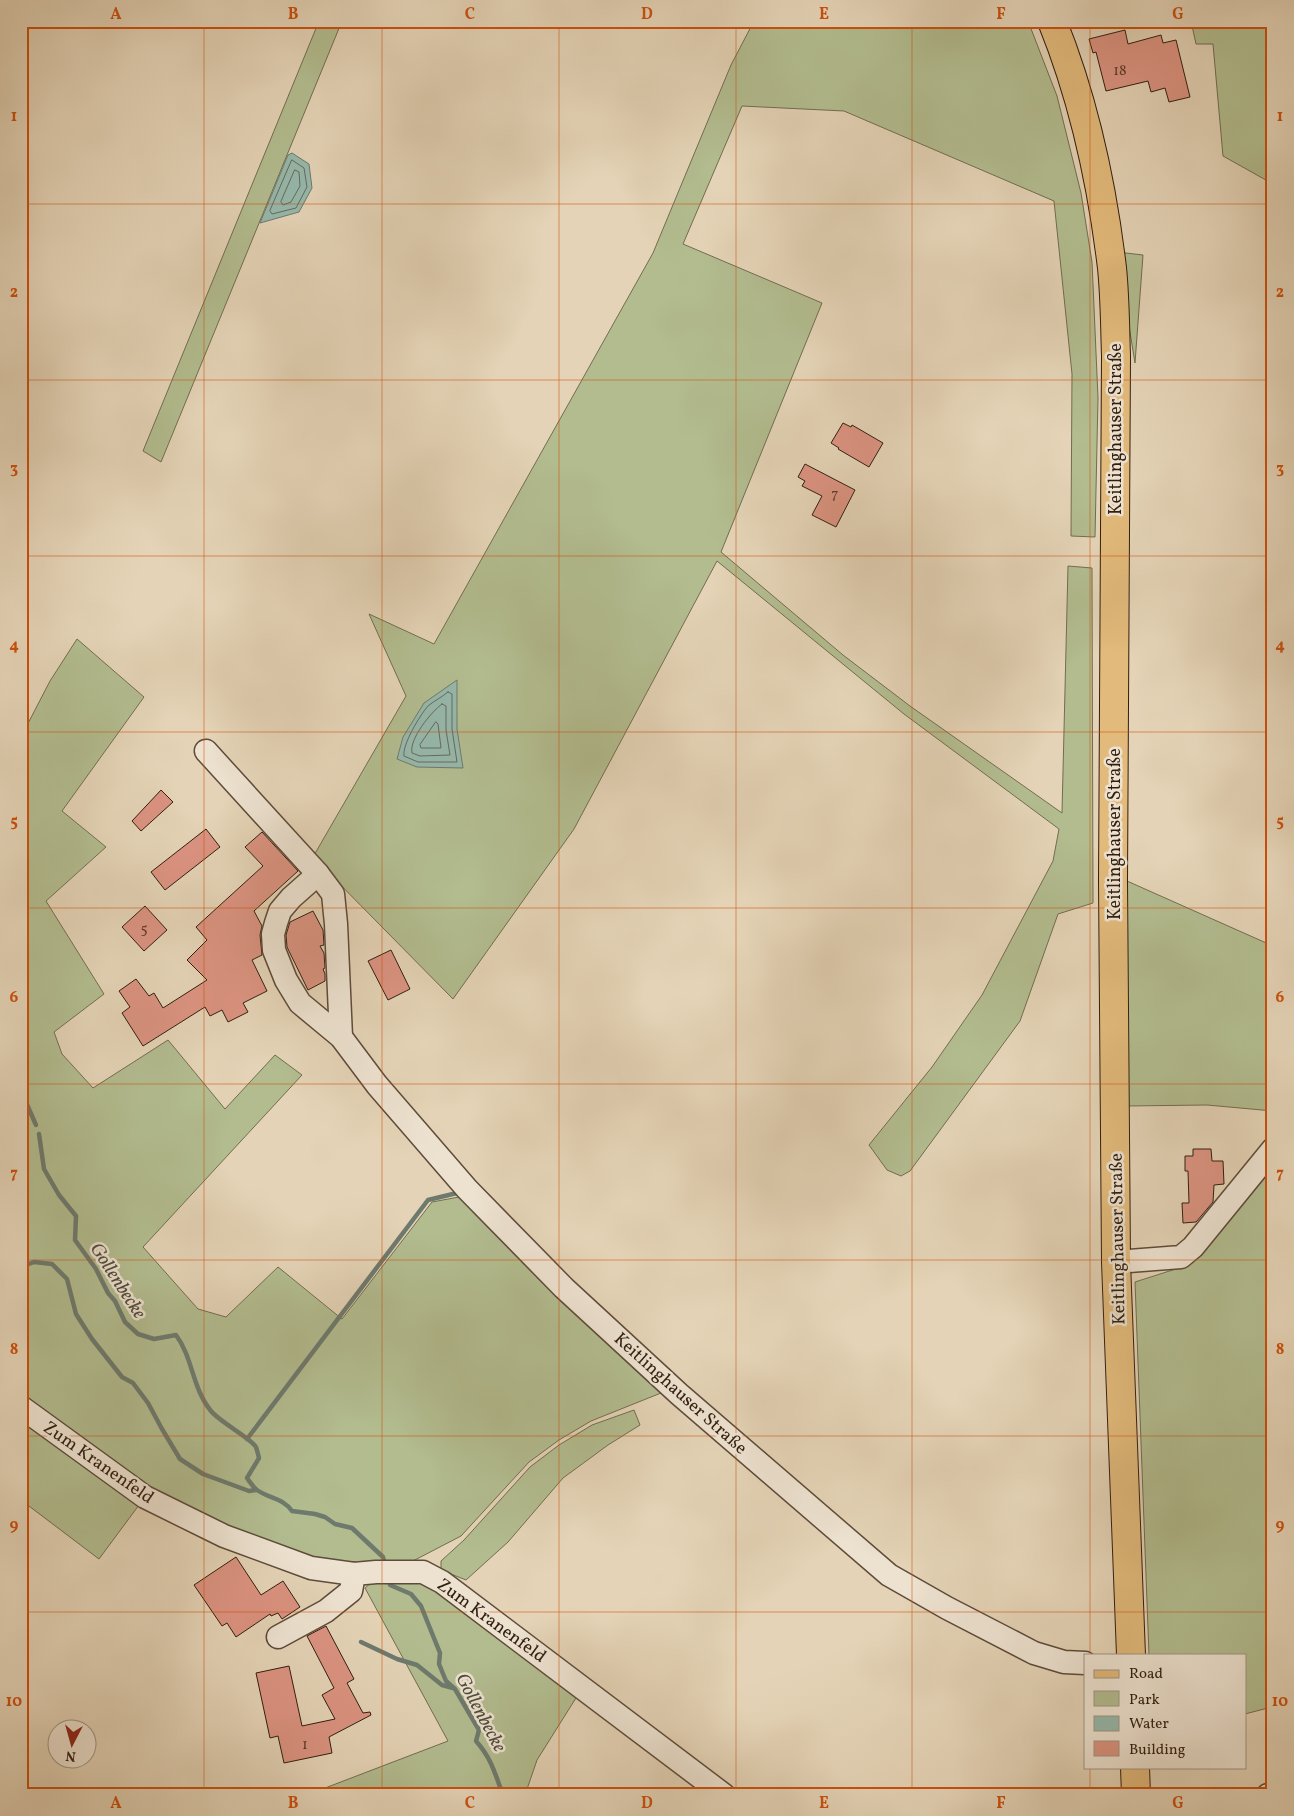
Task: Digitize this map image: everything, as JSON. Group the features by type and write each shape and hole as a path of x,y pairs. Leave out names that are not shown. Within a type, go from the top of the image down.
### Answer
{"main road":[{"name":"Keitlinghauser Straße","path":"1052,21 1081,103 1096,162 1112,269 1116,356 1113,872 1116,1262 1131,1654"},
{"path":"1135,1768 1136,1795"}],"street":[{"path":"206,751 318,874 333,894 341,1036"},
{"name":"Keitlinghauser Straße","path":"318,874 291,898 280,911 273,934 274,950 286,980 300,1002 341,1036 376,1085 467,1189 564,1288 679,1394 889,1575 947,1608 1034,1653 1064,1662 1084,1664"},
{"path":"1116,1262 1181,1257 1193,1247 1273,1148"},
{"name":"Zum Kranenfeld","path":"21,1407 144,1497 224,1536 311,1568 354,1574 423,1572 442,1582 724,1795"},
{"path":"278,1637 326,1611 351,1591 354,1574"},
{"path":"1268,1795 1273,1794"}],"green space":[{"path":"319,21 342,21 161,462 143,451"},
{"path":"754,21 1028,21 1057,96 1081,193 1092,262 1098,398 1095,537 1071,536 1072,374 1054,201 844,111 742,106 683,244 822,303 721,552 843,655 910,706 1062,813 1068,566 1092,568 1093,903 1058,914 1020,1021 910,1171 901,1176 887,1170 869,1145 932,1067 982,995 1053,861 1059,829 904,714 717,561 574,829 453,999 313,857 406,696 369,614 434,644 653,253 731,65"},
{"path":"1191,21 1273,21 1273,184 1223,156 1213,44 1196,44"},
{"path":"1117,252 1143,255 1135,363"},
{"path":"77,639 144,697 62,811 106,847 46,901 104,994 54,1032 62,1054 93,1088 168,1040 225,1109 275,1055 302,1075 143,1247 198,1309 226,1317 278,1267 342,1319 432,1202 459,1197 661,1393 591,1421 559,1440 529,1462 461,1536 411,1562 353,1566 282,1551 147,1492 21,1400 21,737 50,681"},
{"path":"1127,881 1273,946 1273,1111 1207,1105 1126,1106"},
{"path":"1273,1160 1273,1734 1268,1708 1246,1714 1246,1654 1149,1654 1135,1282 1185,1266"},
{"path":"634,1410 640,1425 608,1445 563,1478 508,1542 466,1580 441,1570 441,1561 464,1540 530,1467 559,1445 592,1425"},
{"path":"21,1419 139,1505 99,1559 21,1500"},
{"path":"413,1578 441,1590 581,1690 537,1760 525,1795 296,1795 312,1793 448,1741 365,1588 373,1581"}],"water":[{"path":"292,153 309,164 312,188 299,212 260,223 288,155"},
{"path":"457,680 457,729 463,768 417,767 397,759 403,737 424,703"}],"building":[{"path":"1125,30 1128,44 1161,35 1163,43 1176,40 1190,97 1169,102 1165,88 1151,92 1148,81 1106,91 1096,52 1093,53 1089,39"},
{"path":"843,423 851,427 852,425 883,443 869,467 831,443"},
{"path":"805,464 855,490 836,527 812,515 822,496 802,486 805,481 798,477"},
{"path":"161,790 173,802 141,831 132,821"},
{"path":"206,829 220,847 165,890 151,872"},
{"path":"262,832 298,871 254,911 262,926 260,935 262,955 252,960 267,991 243,1003 248,1012 228,1022 222,1010 210,1016 205,1007 143,1046 122,1013 130,1007 119,991 136,979 149,996 154,993 163,1008 207,980 187,960 207,940 196,927 263,866 245,847"},
{"path":"145,906 167,930 144,951 122,927"},
{"path":"313,911 323,930 324,945 320,946 324,953 325,968 323,969 325,981 308,990 287,947 286,935 290,922"},
{"path":"391,950 410,989 388,1000 368,961"},
{"path":"1193,1149 1211,1149 1212,1161 1223,1161 1224,1184 1214,1185 1213,1202 1196,1222 1183,1223 1182,1203 1189,1203 1188,1171 1185,1171 1185,1156 1193,1156"},
{"path":"236,1557 261,1595 283,1581 300,1607 282,1619 278,1613 271,1616 270,1614 236,1637 227,1623 222,1626 194,1585"},
{"path":"326,1626 354,1679 347,1683 363,1713 370,1712 371,1715 329,1737 332,1753 284,1763 278,1736 270,1738 256,1673 289,1666 302,1726 335,1719 322,1695 334,1688 307,1636"}],"waterway":[{"name":"Gollenbecke","path":"21,1091 36,1125"},
{"name":"Gollenbecke","path":"39,1134 44,1169 59,1195 76,1216 75,1240 96,1269 125,1322 138,1334 154,1339 176,1335 186,1353 200,1393 211,1411 256,1447 259,1458 247,1478 253,1486 262,1493 285,1504 292,1511 315,1514 325,1517 335,1524 352,1528 383,1557 385,1565"},
{"path":"247,1439 428,1200 457,1193"},
{"path":"21,1267 34,1262 52,1264 67,1279 76,1314 92,1339 122,1377 133,1383 148,1403 180,1459 203,1474 249,1491 256,1490"},
{"name":"Gollenbecke","path":"389,1577 390,1585 411,1594 421,1606 440,1653 439,1664 446,1681 455,1689 479,1730 476,1741 489,1760 503,1795"},
{"path":"361,1642 397,1659 417,1665 442,1685 453,1688"}]}
